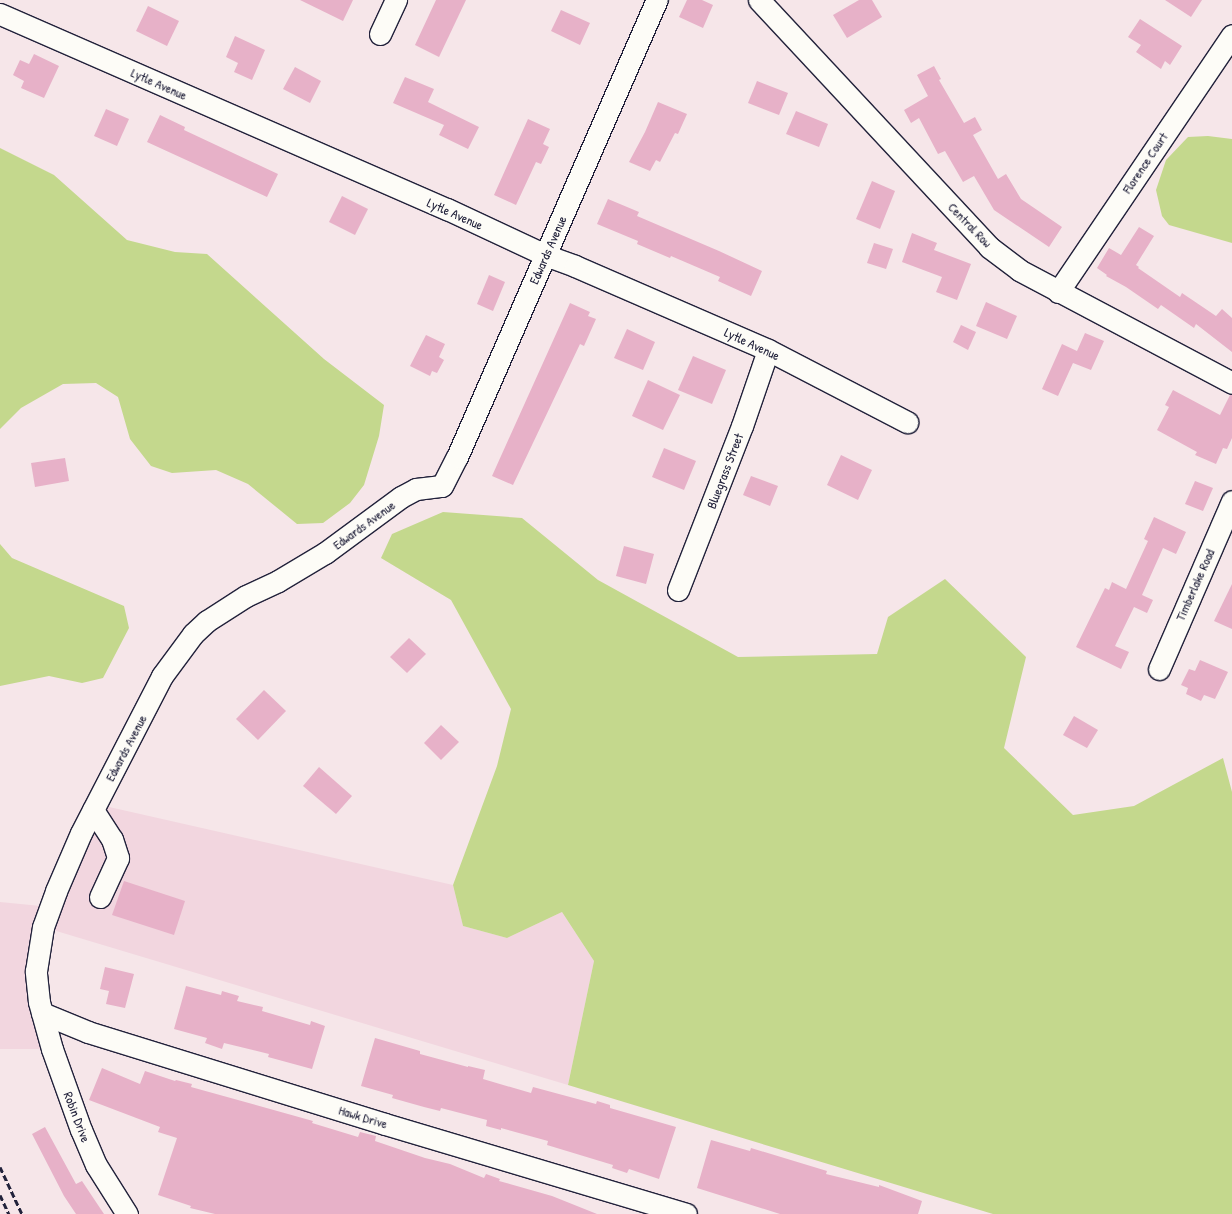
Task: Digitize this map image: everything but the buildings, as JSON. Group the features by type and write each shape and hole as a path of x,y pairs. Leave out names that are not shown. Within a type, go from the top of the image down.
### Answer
{"street":[{"path":"380,34 396,0"},
{"name":"Edwards Avenue","path":"42,1013 36,971 43,927 56,891 93,810 162,676 194,634 207,621 246,596 278,581 325,553 401,497 416,489 442,486 457,457 657,0"},
{"name":"Central Row","path":"759,0 989,247 1019,270 1058,292 1232,383"},
{"name":"Lytle Avenue","path":"0,14 447,209 545,255 575,266 768,350 907,422"},
{"name":"Florence Court","path":"1058,292 1232,35"},
{"name":"Bluegrass Street","path":"678,590 742,426 768,350"},
{"name":"Timberlake Road","path":"1159,669 1232,501"},
{"path":"93,810 112,839 118,858 100,897"},
{"name":"Robin Drive","path":"42,1013 52,1050 81,1130 96,1165 127,1214"},
{"name":"Hawk Drive","path":"42,1013 104,1036 385,1124 686,1214"}],"shaded area":[{"path":"96,804 453,885 463,926 507,938 562,912 594,961 568,1085 43,927 52,1049 0,1049 0,902 51,907"}],"green space":[{"path":"1208,136 1232,139 1232,243 1169,225 1162,216 1156,190 1166,160 1188,137"},
{"path":"0,148 54,175 127,240 175,252 207,254 324,359 384,405 379,436 364,485 350,503 323,523 297,524 248,484 216,470 172,473 151,466 130,439 118,397 96,383 63,384 21,408 0,429"},
{"path":"443,512 522,518 598,580 738,657 877,654 888,617 945,579 1026,657 1004,748 1073,815 1134,806 1223,758 1232,792 1232,1214 993,1214 568,1085 594,961 562,912 507,938 463,926 453,885 497,766 511,709 451,600 381,558 392,534"},
{"path":"0,544 12,558 124,606 129,628 103,678 82,683 49,676 0,686"}],"railway":[{"path":"0,1167 22,1214"},
{"path":"0,1195 9,1214"}]}
